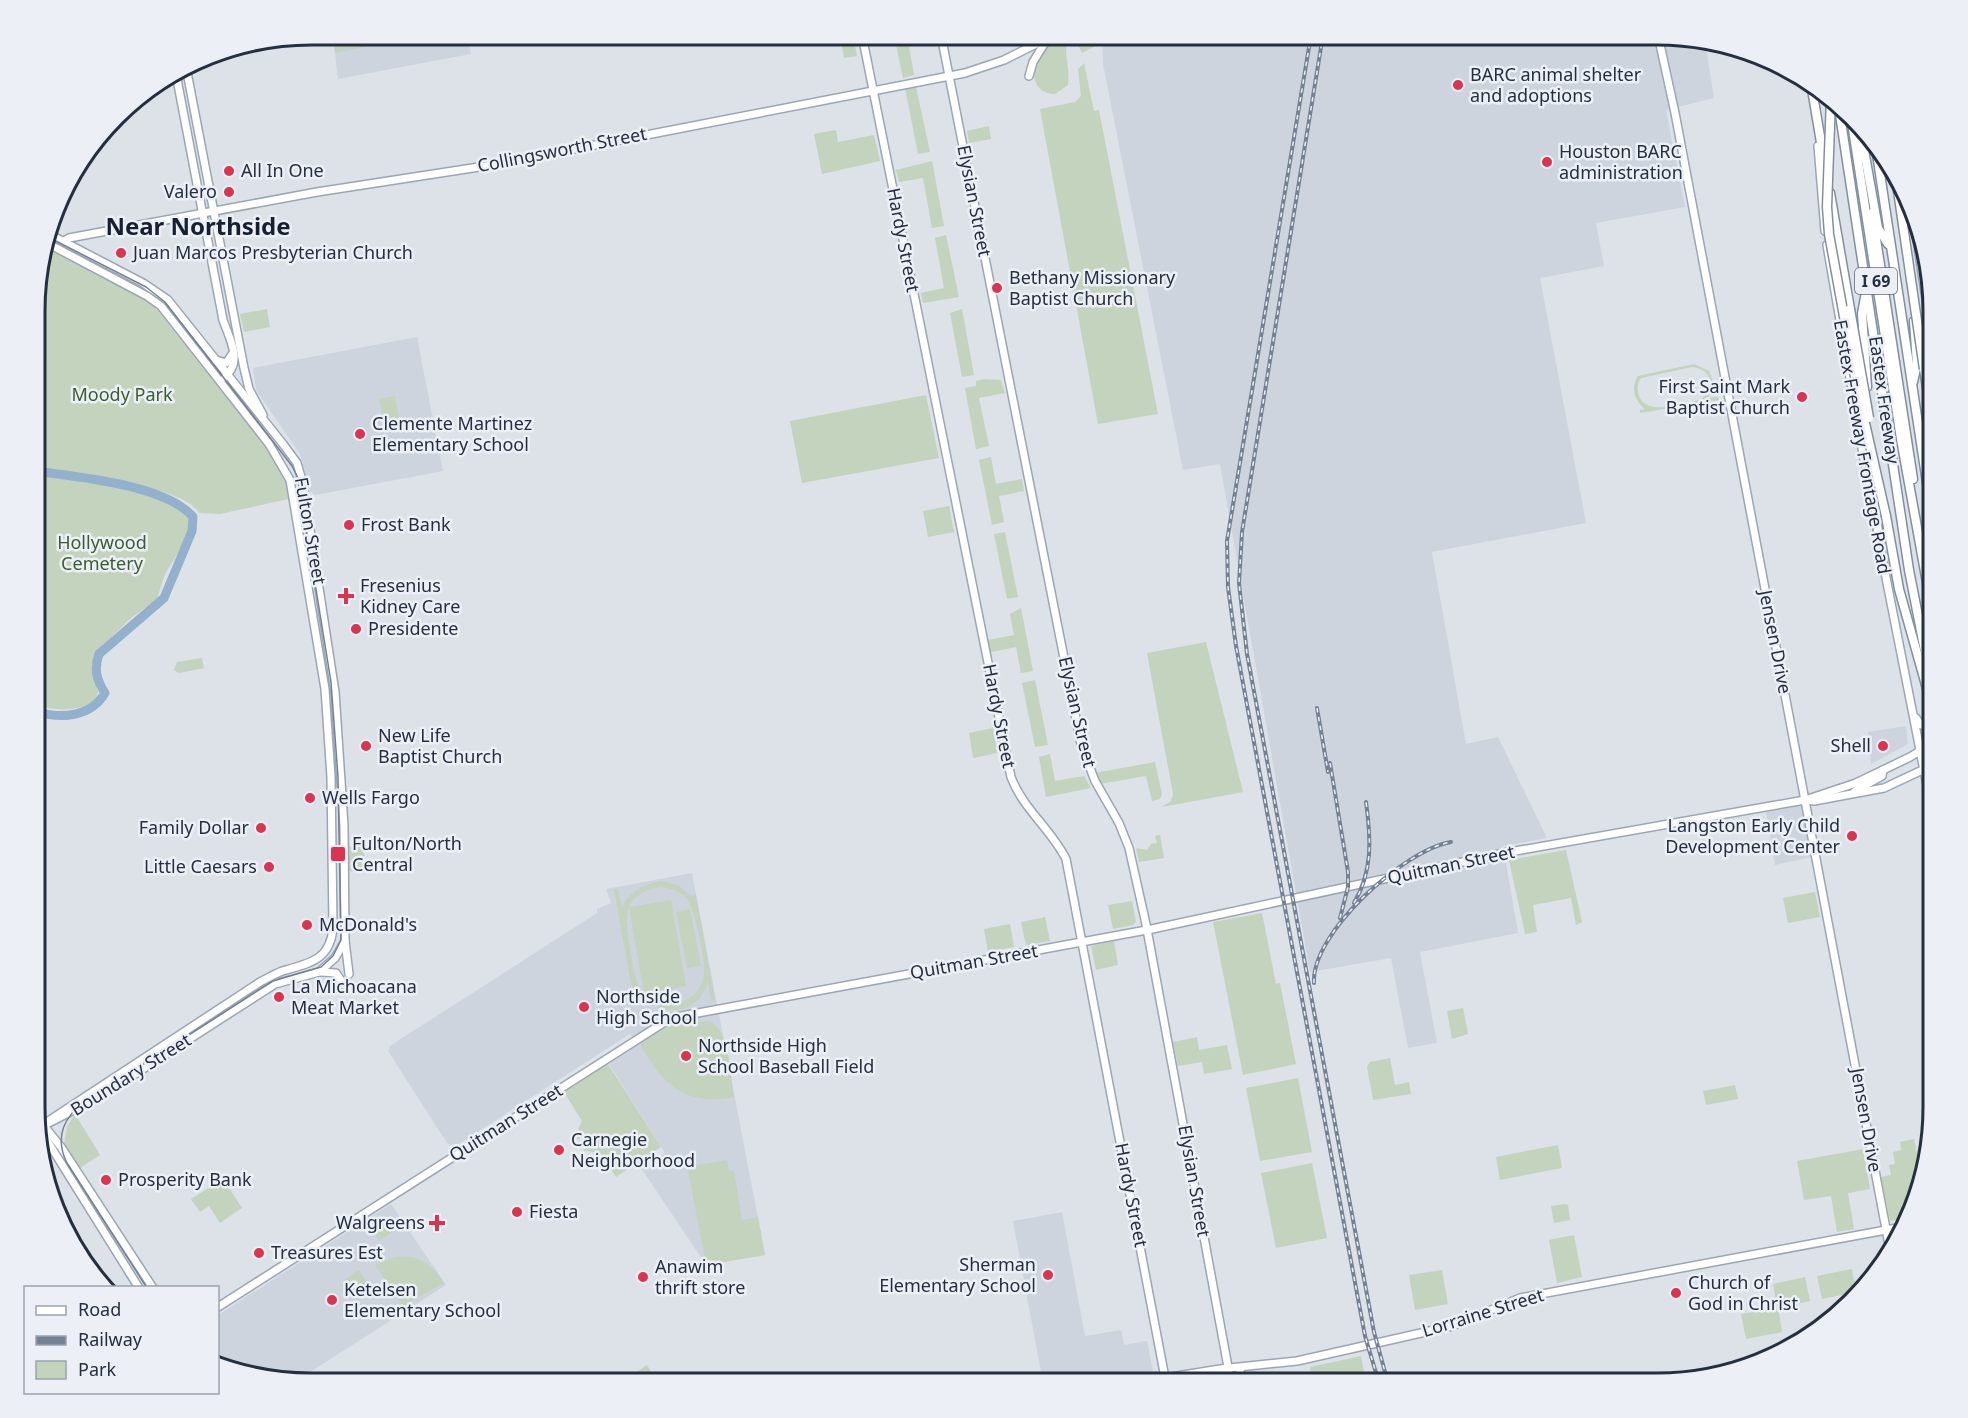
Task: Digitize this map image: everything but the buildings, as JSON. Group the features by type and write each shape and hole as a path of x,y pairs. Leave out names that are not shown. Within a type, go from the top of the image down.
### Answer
{"highway":[{"path":"1812,95 1899,589 1923,669"},
{"path":"1831,109 1827,207 1829,234 1857,388 1886,516"},
{"name":"Eastex Freeway","path":"1841,119 1923,650"},
{"name":"Eastex Freeway","path":"1853,131 1901,439 1923,561"},
{"path":"1862,142 1878,228 1890,247"},
{"name":"I 69","path":"1862,142 1923,536"},
{"name":"Eastex Freeway","path":"1878,164 1923,459"},
{"path":"1900,201 1923,362"},
{"path":"1906,218 1917,364 1912,389"},
{"path":"1867,286 1862,314 1871,463 1879,542"}],"main road":[{"name":"Hardy Street","path":"864,45 1011,777 1016,792 1051,833 1066,859 1164,1373"},
{"name":"Elysian Street","path":"943,45 1081,744 1095,782 1119,823 1129,848 1147,930 1229,1373"},
{"name":"Collingsworth Street","path":"64,241 347,187 492,165 949,76 995,64 1034,45"},
{"path":"1029,76 1033,62 1045,45"},
{"name":"Jensen Drive","path":"1660,45 1888,1238"},
{"path":"188,75 249,389 273,432"},
{"path":"177,81 223,320 236,362 223,378"},
{"name":"Eastex Freeway Frontage Road","path":"1812,95 1832,282 1879,542 1923,760"},
{"path":"191,154 202,152"},
{"name":"Fulton Street","path":"55,237 159,293 177,310 213,358 223,378 280,460 290,480 320,647 329,731 333,927 326,951"},
{"path":"58,250 64,241"},
{"name":"Fulton Street","path":"53,247 147,296 161,306 273,432 297,463 303,484 331,651 344,826 345,941 349,974"},
{"path":"217,289 229,288"},
{"path":"213,358 222,364 228,362 233,350"},
{"path":"1914,716 1923,725"},
{"name":"Quitman Street","path":"219,1306 671,1018 1147,930 1504,853 1805,800 1838,790 1921,750"},
{"path":"1853,792 1882,776 1883,770"},
{"name":"Quitman Street","path":"1805,800 1814,801 1884,788 1923,771"},
{"path":"319,972 335,958 345,941"},
{"name":"Boundary Street","path":"46,1124 260,982 284,970 314,962 326,951"},
{"path":"319,972 333,971 339,975 344,985"},
{"name":"Boundary Street","path":"46,1124 102,1096 276,984 319,972"},
{"path":"46,1130 61,1147 152,1286"},
{"path":"47,1140 138,1286"},
{"name":"Lorraine Street","path":"1202,1373 1297,1361 1440,1329 1466,1321 1520,1298 1894,1229"},
{"path":"1239,1373 1241,1368"}],"shaded area":[{"path":"334,45 470,45 471,54 338,79"},
{"path":"1102,45 1657,45 1706,50 1714,98 1666,110 1685,207 1596,223 1604,266 1540,278 1586,523 1432,552 1466,744 1498,737 1547,838 1503,846 1518,933 1420,952 1437,1043 1408,1048 1391,958 1310,972 1220,464 1183,470 1103,64"},
{"name":"Clemente Martinez Elementary School","path":"417,337 443,471 315,495 310,491 300,454 256,390 253,368"},
{"path":"1906,726 1908,744 1871,764 1868,732"},
{"path":"1802,805 1812,857 1775,865 1766,812"},
{"name":"Northside High School","path":"692,873 765,1255 706,1265 641,1168 665,1153 609,1064 638,1045 630,1034 454,1147 447,1143 388,1051 390,1046 597,913 597,909 611,903 606,889"},
{"name":"Ketelsen Elementary School","path":"391,1204 446,1285 309,1373 259,1368 219,1357 219,1314"},
{"name":"Sherman Elementary School","path":"1062,1212 1085,1336 1121,1330 1124,1345 1147,1341 1153,1371 1144,1373 1041,1373 1013,1221"}],"green space":[{"path":"334,45 376,45 335,53"},
{"path":"842,45 855,45 857,56 844,58"},
{"path":"896,45 909,45 914,75 903,78"},
{"path":"1066,45 1068,85 1055,94 1046,93 1040,89 1034,76 1036,62 1048,47"},
{"path":"1078,45 1097,45 1082,53"},
{"path":"1084,63 1094,111 1099,110 1158,414 1098,424 1040,109 1075,102 1081,96 1078,69"},
{"path":"916,87 930,152 918,154 905,88"},
{"path":"989,126 991,139 969,143 967,131"},
{"path":"836,130 838,142 874,135 880,161 822,174 814,134"},
{"path":"932,161 944,226 932,228 923,178 899,182 896,170"},
{"path":"946,235 959,297 923,303 921,293 944,288 935,238"},
{"name":"Moody Park","path":"53,248 153,302 180,330 275,456 288,482 289,499 220,514 199,513 190,503 173,495 98,477 45,468 45,311 47,276"},
{"path":"267,309 270,327 244,332 240,314"},
{"path":"962,309 974,375 962,377 950,313"},
{"path":"1694,364 1709,371 1714,385 1708,398 1718,397 1719,400 1640,413 1640,410 1645,409 1634,390 1638,376","holes":["1696,368 1706,373 1710,379 1710,388 1702,399 1658,407 1643,402 1639,396 1638,387 1641,378"]},
{"path":"1001,380 1005,393 979,398 989,446 976,449 965,388 976,386 976,381"},
{"path":"926,395 939,458 802,483 790,421"},
{"path":"395,396 401,429 385,432 379,399"},
{"path":"991,457 996,484 1022,479 1024,491 999,496 1004,522 992,525 979,460"},
{"name":"Hollywood Cemetery","path":"45,476 137,492 175,507 191,518 186,540 165,574 157,599 131,618 96,652 92,666 98,692 96,701 74,709 45,707"},
{"path":"949,506 954,532 928,537 923,511"},
{"path":"1005,532 1018,597 1007,599 994,534"},
{"path":"1021,608 1033,671 1021,673 1016,647 991,652 988,640 1014,635 1010,614"},
{"path":"1206,642 1243,792 1162,807 1171,801 1173,794 1147,653"},
{"path":"202,658 204,668 179,673 174,670 177,662"},
{"path":"1035,680 1048,745 1035,747 1022,683"},
{"path":"993,728 997,753 973,758 969,733"},
{"path":"1050,754 1055,781 1084,776 1091,788 1046,797 1039,757"},
{"path":"1155,762 1162,794 1160,799 1152,801 1146,776 1100,784 1095,773"},
{"path":"1160,835 1164,858 1139,862 1136,848 1147,850 1151,844 1157,843 1155,836"},
{"path":"362,844 367,869 352,872 348,869 348,847"},
{"path":"1566,850 1582,922 1576,925 1571,898 1533,905 1537,932 1525,934 1509,860"},
{"path":"662,881 678,885 691,896 696,895 715,1000 711,1000 708,982 702,995 693,1004 683,1009 660,1008 649,1003 631,984 614,889 618,889 622,907 634,892","holes":["662,887 681,894 690,905 699,935 704,974 696,993 689,999 671,1004 653,1000 644,994 635,975 627,930 628,910 638,895"]},
{"path":"1815,892 1820,917 1788,923 1783,898"},
{"path":"671,900 686,986 644,994 629,907"},
{"path":"1132,901 1136,922 1133,925 1113,929 1108,905"},
{"path":"690,909 701,966 687,968 676,912"},
{"path":"1262,913 1276,984 1280,983 1296,1064 1243,1075 1213,922"},
{"path":"1045,917 1050,941 1026,945 1021,922"},
{"path":"1010,924 1014,947 988,952 984,929"},
{"path":"1114,941 1118,965 1096,970 1091,946"},
{"path":"1463,1008 1468,1034 1452,1039 1447,1011"},
{"name":"Northside High School Baseball Field","path":"710,1021 717,1027 726,1045 734,1097 702,1099 677,1089 657,1071 640,1044 670,1025"},
{"path":"1197,1037 1199,1050 1227,1045 1232,1069 1204,1074 1202,1062 1178,1066 1173,1042"},
{"path":"1390,1058 1395,1085 1409,1082 1411,1094 1373,1100 1367,1067 1370,1062"},
{"path":"608,1064 661,1147 616,1177 602,1154 583,1150 595,1142 589,1133 577,1140 577,1132 582,1121 564,1092"},
{"path":"1298,1078 1312,1152 1260,1161 1246,1088"},
{"path":"1735,1085 1738,1099 1706,1105 1703,1091"},
{"path":"75,1114 100,1155 80,1168 64,1144 67,1127"},
{"path":"1914,1139 1918,1159 1909,1193 1898,1220 1890,1221 1881,1177 1891,1175 1889,1165 1895,1164 1893,1152 1901,1150 1900,1142"},
{"path":"1558,1145 1562,1168 1500,1180 1496,1157"},
{"path":"1863,1149 1870,1189 1848,1193 1854,1229 1837,1232 1831,1196 1804,1200 1797,1161"},
{"path":"727,1160 729,1170 734,1171 742,1220 758,1217 765,1255 706,1265 688,1170 691,1166"},
{"path":"1312,1163 1327,1238 1276,1248 1261,1173"},
{"path":"223,1179 242,1208 220,1223 209,1206 200,1212 191,1199"},
{"path":"1568,1205 1570,1220 1554,1223 1551,1206"},
{"path":"379,1220 386,1225 391,1222 396,1230 379,1241 374,1233 379,1230 376,1224"},
{"path":"1574,1235 1582,1277 1557,1283 1549,1240"},
{"path":"395,1257 411,1257 424,1262 435,1270 444,1283 403,1306 375,1265"},
{"path":"1852,1269 1854,1281 1859,1280 1846,1294 1822,1299 1817,1276"},
{"path":"359,1270 373,1291 357,1302 343,1281"},
{"path":"1442,1270 1448,1304 1415,1310 1409,1275"},
{"path":"1805,1277 1810,1301 1778,1308 1782,1332 1746,1339 1741,1314 1777,1308 1773,1284"},
{"path":"1361,1356 1364,1373 1310,1373 1310,1367"},
{"path":"647,1365 652,1373 635,1373"}],"waterway":[{"path":"45,472 120,484 142,490 163,497 180,506 193,517 192,531 164,598 99,654 97,674 105,693 99,701 92,707 75,714 45,714"}],"tram line":[{"path":"54,240 146,287 165,302 292,466 298,478 331,682 338,777 341,940 333,956 321,967 273,981 86,1101 72,1113 63,1128 61,1144 67,1163 146,1286"}],"railway":[{"path":"1309,45 1227,541 1228,587 1236,646 1365,1336 1376,1373"},
{"path":"1321,45 1242,532 1239,583 1247,654 1374,1332 1385,1373"},
{"path":"1317,708 1328,772"},
{"path":"1330,763 1348,872 1348,887 1340,918"},
{"path":"1354,903 1365,879 1369,854 1366,802"},
{"path":"1314,983 1317,963 1328,941 1364,897 1409,860 1431,848 1451,842"}],"place":[{"name":"BARC animal shelter and adoptions","path":"1458,85"},
{"name":"Houston BARC administration","path":"1547,162"},
{"name":"All In One","path":"229,171"},
{"name":"Valero","path":"229,192"},
{"name":"Juan Marcos Presbyterian Church","path":"121,253"},
{"name":"Bethany Missionary Baptist Church","path":"997,288"},
{"name":"First Saint Mark Baptist Church","path":"1802,397"},
{"name":"Clemente Martinez Elementary School","path":"360,434"},
{"name":"Frost Bank","path":"349,525"},
{"name":"Fresenius Kidney Care","path":"346,596"},
{"name":"Presidente","path":"356,629"},
{"name":"New Life Baptist Church","path":"366,746"},
{"name":"Shell","path":"1883,746"},
{"name":"Wells Fargo","path":"310,798"},
{"name":"Family Dollar","path":"261,828"},
{"name":"Langston Early Child Development Center","path":"1852,836"},
{"name":"Fulton/North Central","path":"338,854"},
{"name":"Little Caesars","path":"269,867"},
{"name":"McDonald's","path":"307,925"},
{"name":"La Michoacana Meat Market","path":"279,997"},
{"name":"Northside High School","path":"584,1007"},
{"name":"Northside High School Baseball Field","path":"686,1056"},
{"name":"Carnegie Neighborhood","path":"559,1150"},
{"name":"Prosperity Bank","path":"106,1180"},
{"name":"Fiesta","path":"517,1212"},
{"name":"Walgreens","path":"437,1223"},
{"name":"Treasures Est","path":"259,1253"},
{"name":"Sherman Elementary School","path":"1048,1275"},
{"name":"Anawim thrift store","path":"643,1277"},
{"name":"Church of God in Christ","path":"1676,1293"},
{"name":"Ketelsen Elementary School","path":"332,1300"}],"district":[{"name":"Near Northside","path":"198,227"}]}
